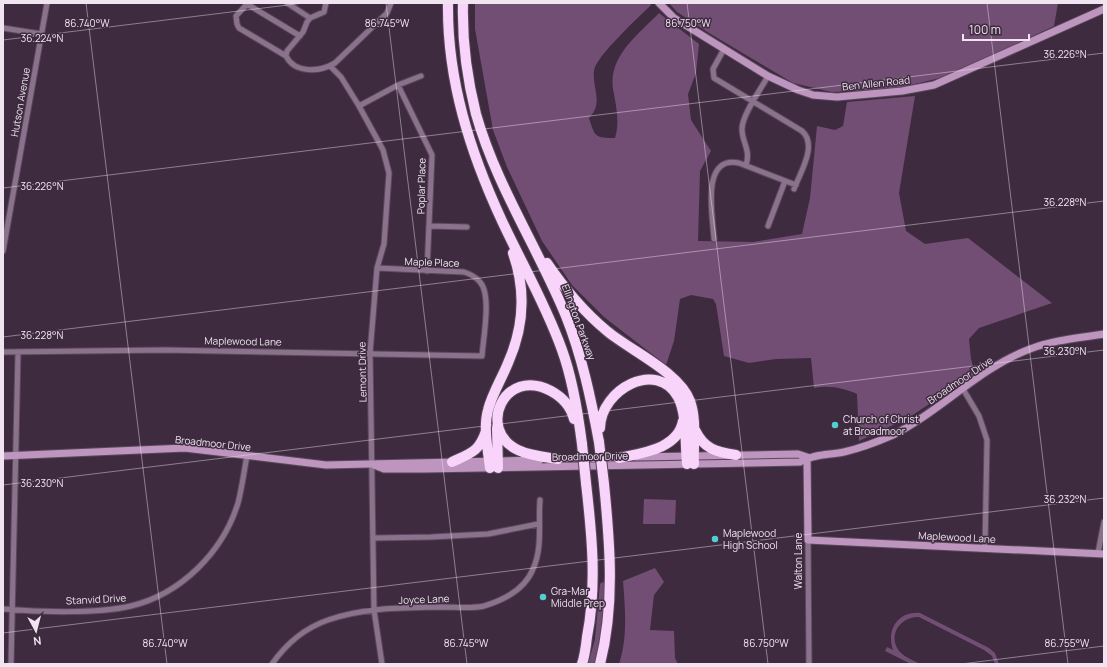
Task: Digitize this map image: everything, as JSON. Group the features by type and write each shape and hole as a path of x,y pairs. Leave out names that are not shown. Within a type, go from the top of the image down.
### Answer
{"highway":[{"path":"448,3 452,71 461,111 483,178 503,222 537,288 562,350 573,388 582,444 593,552 591,619 582,664"},
{"name":"Ellington Parkway","path":"463,3 467,66 476,114 505,188 532,240 537,256 554,288 576,343 587,383 599,442 609,543 610,600 607,634 600,664"},
{"path":"493,464 487,427 488,410 515,345 522,312 520,276 503,222"},
{"path":"532,240 561,283 586,312 620,341 670,376 680,385 690,401 694,427 690,460"},
{"path":"599,442 603,409 616,393 628,385 650,380 660,382 671,388 681,402 690,460"},
{"path":"493,464 498,418 503,399 512,390 525,385 543,388 559,397 570,408 582,444"},
{"path":"498,418 499,429 504,438 513,447 523,452 558,459"},
{"path":"619,458 655,450 665,445 676,436 682,425 683,419"},
{"path":"452,462 469,455 478,448 487,427"},
{"path":"694,427 701,442 711,450 736,455"},
{"path":"576,664 591,619"}],"main road":[{"name":"Ben Allen Road","path":"659,3 674,18 768,76 798,90 824,96 862,96 922,88 940,83 1104,9"},
{"name":"Broadmoor Drive","path":"3,456 185,448 306,464 452,462 493,464 558,459 619,458 800,462 808,457 844,452 874,443 892,435 911,425 998,366 1028,350 1062,340 1104,334"},
{"name":"Broadmoor Drive","path":"372,464 384,469 493,464 690,460 736,455 798,454 808,457"},
{"name":"Walton Lane","path":"808,457 808,540"},
{"name":"Maplewood Lane","path":"808,540 1101,553"}],"street":[{"name":"Hutson Avenue","path":"3,251 47,3"},
{"path":"287,3 310,18"},
{"path":"286,56 287,51 300,36 310,18 324,12 326,3"},
{"path":"300,36 248,4 236,16 236,24 239,28 286,56 291,63 299,68 312,69 330,66 371,29 386,13 391,3"},
{"path":"3,28 41,34"},
{"path":"714,238 711,182 716,170 725,163 731,161 746,165 785,180 795,187 808,149 806,135 802,131 712,75 713,69 724,49"},
{"name":"Lemont Drive","path":"330,66 341,77 359,106 383,150 389,173 384,244 377,268 370,353 374,610 382,664"},
{"path":"359,106 398,85 422,76"},
{"path":"746,165 748,152 742,127 744,119 768,76"},
{"name":"Poplar Place","path":"398,85 428,143 432,155 427,271"},
{"path":"768,226 785,180"},
{"path":"429,226 467,227"},
{"name":"Maple Place","path":"377,268 464,272 472,275 480,282 485,293 482,356"},
{"name":"Maplewood Lane","path":"3,352 165,350 482,356"},
{"path":"11,664 17,456 18,352"},
{"path":"964,389 979,416 987,440 985,548"},
{"name":"Stanvid Drive","path":"3,609 88,610 130,606 170,590 192,574 206,561 223,536 238,503 247,456"},
{"name":"Joyce Lane","path":"272,664 280,652 296,638 313,627 344,616 374,610 483,606 513,594 533,571 538,558 540,545 538,524 540,500"},
{"path":"1101,553 1104,522"},
{"path":"374,538 488,534 538,524"},
{"name":"Walton Lane","path":"808,540 809,664"}],"shaded area":[{"path":"475,3 650,3 651,5 619,37 596,65 594,77 597,101 596,107 589,118 595,133 603,138 615,138 617,126 617,114 613,89 615,66 627,46 659,13 699,44 696,73 688,94 691,120 711,151 700,171 698,241 753,242 802,234 810,198 817,126 835,130 843,126 847,102 915,96 899,193 906,231 925,244 968,238 1052,303 979,328 969,339 971,359 975,374 908,418 859,441 857,394 836,388 814,388 811,358 776,359 749,363 724,356 716,304 713,299 691,295 680,299 674,341 666,365 604,317 572,285 542,241 507,167 493,130 475,29"},
{"path":"669,3 1058,3 1054,26 948,76 894,89 832,92 793,83 709,33 677,12"},
{"path":"644,499 676,500 675,524 643,524"},
{"path":"655,568 664,582 654,595 650,630 674,631 675,658 678,664 619,664 625,633 623,581"},
{"path":"602,582 604,583 605,604 600,644 595,664 588,664 595,639 600,584"},
{"path":"920,613 989,648 995,653 999,664 995,664 992,656 984,650 919,617 912,618 902,623 895,633 895,639 896,645 901,653 920,664 911,664 885,651 887,647 893,650 891,636 896,623 906,615"}],"place":[{"name":"Church of Christ at Broadmoor","path":"835,425"},
{"name":"Maplewood High School","path":"715,539"},
{"name":"Gra-Mar Middle Prep","path":"543,597"}]}
